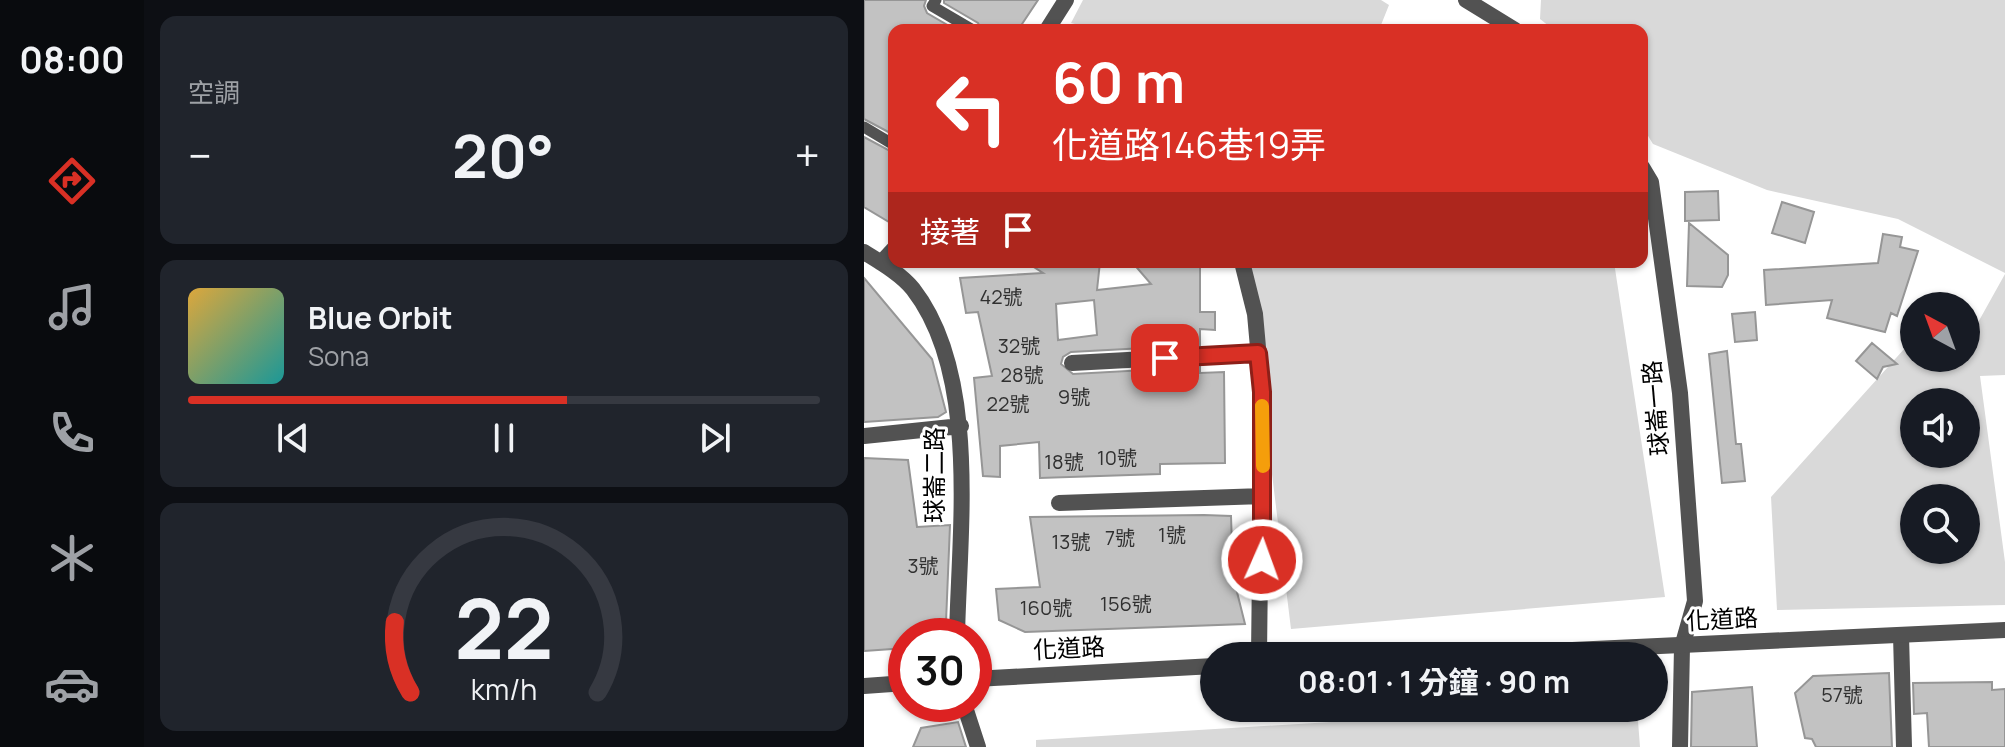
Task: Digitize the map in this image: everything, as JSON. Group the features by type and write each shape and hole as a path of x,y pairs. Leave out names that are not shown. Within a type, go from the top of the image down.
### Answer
{"street":[{"path":"1051,24 1066,0"},
{"path":"1466,0 1505,24"},
{"name":"球崙一路","path":"1648,177 1680,393 1695,601 1682,647 1680,747"},
{"name":"球崙二路","path":"864,252 912,288 931,321 948,367 961,426 957,618"},
{"path":"881,263 888,255"},
{"path":"1244,268 1255,314 1258,353 1263,496 1259,642"},
{"path":"1072,363 1258,353"},
{"path":"864,436 961,426"},
{"path":"1059,503 1263,496"},
{"name":"化道路","path":"1668,648 2005,630"},
{"path":"1901,635 1904,747"},
{"name":"化道路","path":"992,678 1200,667"},
{"path":"864,686 888,684"},
{"path":"970,722 978,747"}],"lane":[{"path":"936,0 932,6 963,24"},
{"path":"864,127 888,141"}],"shaded area":[{"path":"1083,0 1381,0 1389,5 1381,24 1071,23"},
{"path":"1541,0 2005,0 2005,273 1898,219 1767,190 1653,144 1648,136 1648,24 1546,24 1540,19"},
{"path":"1247,268 1615,268 1665,597 1291,629"},
{"path":"2005,274 2005,375 1980,376 2005,562 2005,605 1777,610 1771,497 1900,354 1900,372 1980,372 1980,319"},
{"path":"1329,722 1638,722 1640,747 1036,747 1036,740"}],"building":[{"path":"864,0 926,0 924,6 927,13 946,24 888,24 888,132 864,119"},
{"path":"944,0 1038,0 1022,24 978,24 944,3"},
{"path":"864,137 888,150 888,221 864,207"},
{"path":"1718,191 1719,220 1685,221 1685,192"},
{"path":"1782,202 1814,212 1805,243 1772,233"},
{"path":"1689,223 1728,255 1728,275 1722,287 1687,286"},
{"path":"1883,234 1902,237 1900,247 1918,251 1905,292 1900,292 1897,316 1891,313 1885,332 1827,318 1832,300 1766,305 1764,270 1878,263"},
{"path":"1035,268 1099,268 1097,290 1151,284 1137,268 1200,268 1200,312 1215,312 1215,330 1200,329 1200,345 1071,352 1063,357 1061,364 1073,374 1200,367 1200,373 1224,372 1225,463 1160,464 1160,474 1040,478 1039,442 1000,446 1000,477 983,476 974,378 992,376 978,312 966,313 960,278 1043,273","holes":["1094,300 1097,335 1058,340 1056,304"]},
{"path":"864,278 932,359 946,412 938,417 864,422"},
{"path":"1755,312 1757,340 1735,342 1732,314"},
{"path":"1872,343 1897,364 1883,367 1877,379 1856,361"},
{"path":"1727,351 1736,444 1741,444 1745,481 1722,483 1709,354"},
{"path":"864,458 908,460 917,527 950,525 946,618 888,618 888,649 864,651"},
{"path":"1231,516 1233,576 1245,624 1025,632 999,620 996,589 1040,587 1030,517"},
{"path":"1889,673 1892,747 1816,747 1812,739 1805,738 1795,693 1813,676"},
{"path":"1992,682 1992,690 2005,689 2005,747 1929,747 1927,713 1914,714 1913,683"},
{"path":"1752,687 1757,747 1691,747 1692,692"},
{"path":"958,722 966,747 913,747 921,728"}],"slow traffic":[{"path":"1262,406 1263,466"}],"route":[{"path":"1165,358 1258,353 1262,392 1262,560"}]}
